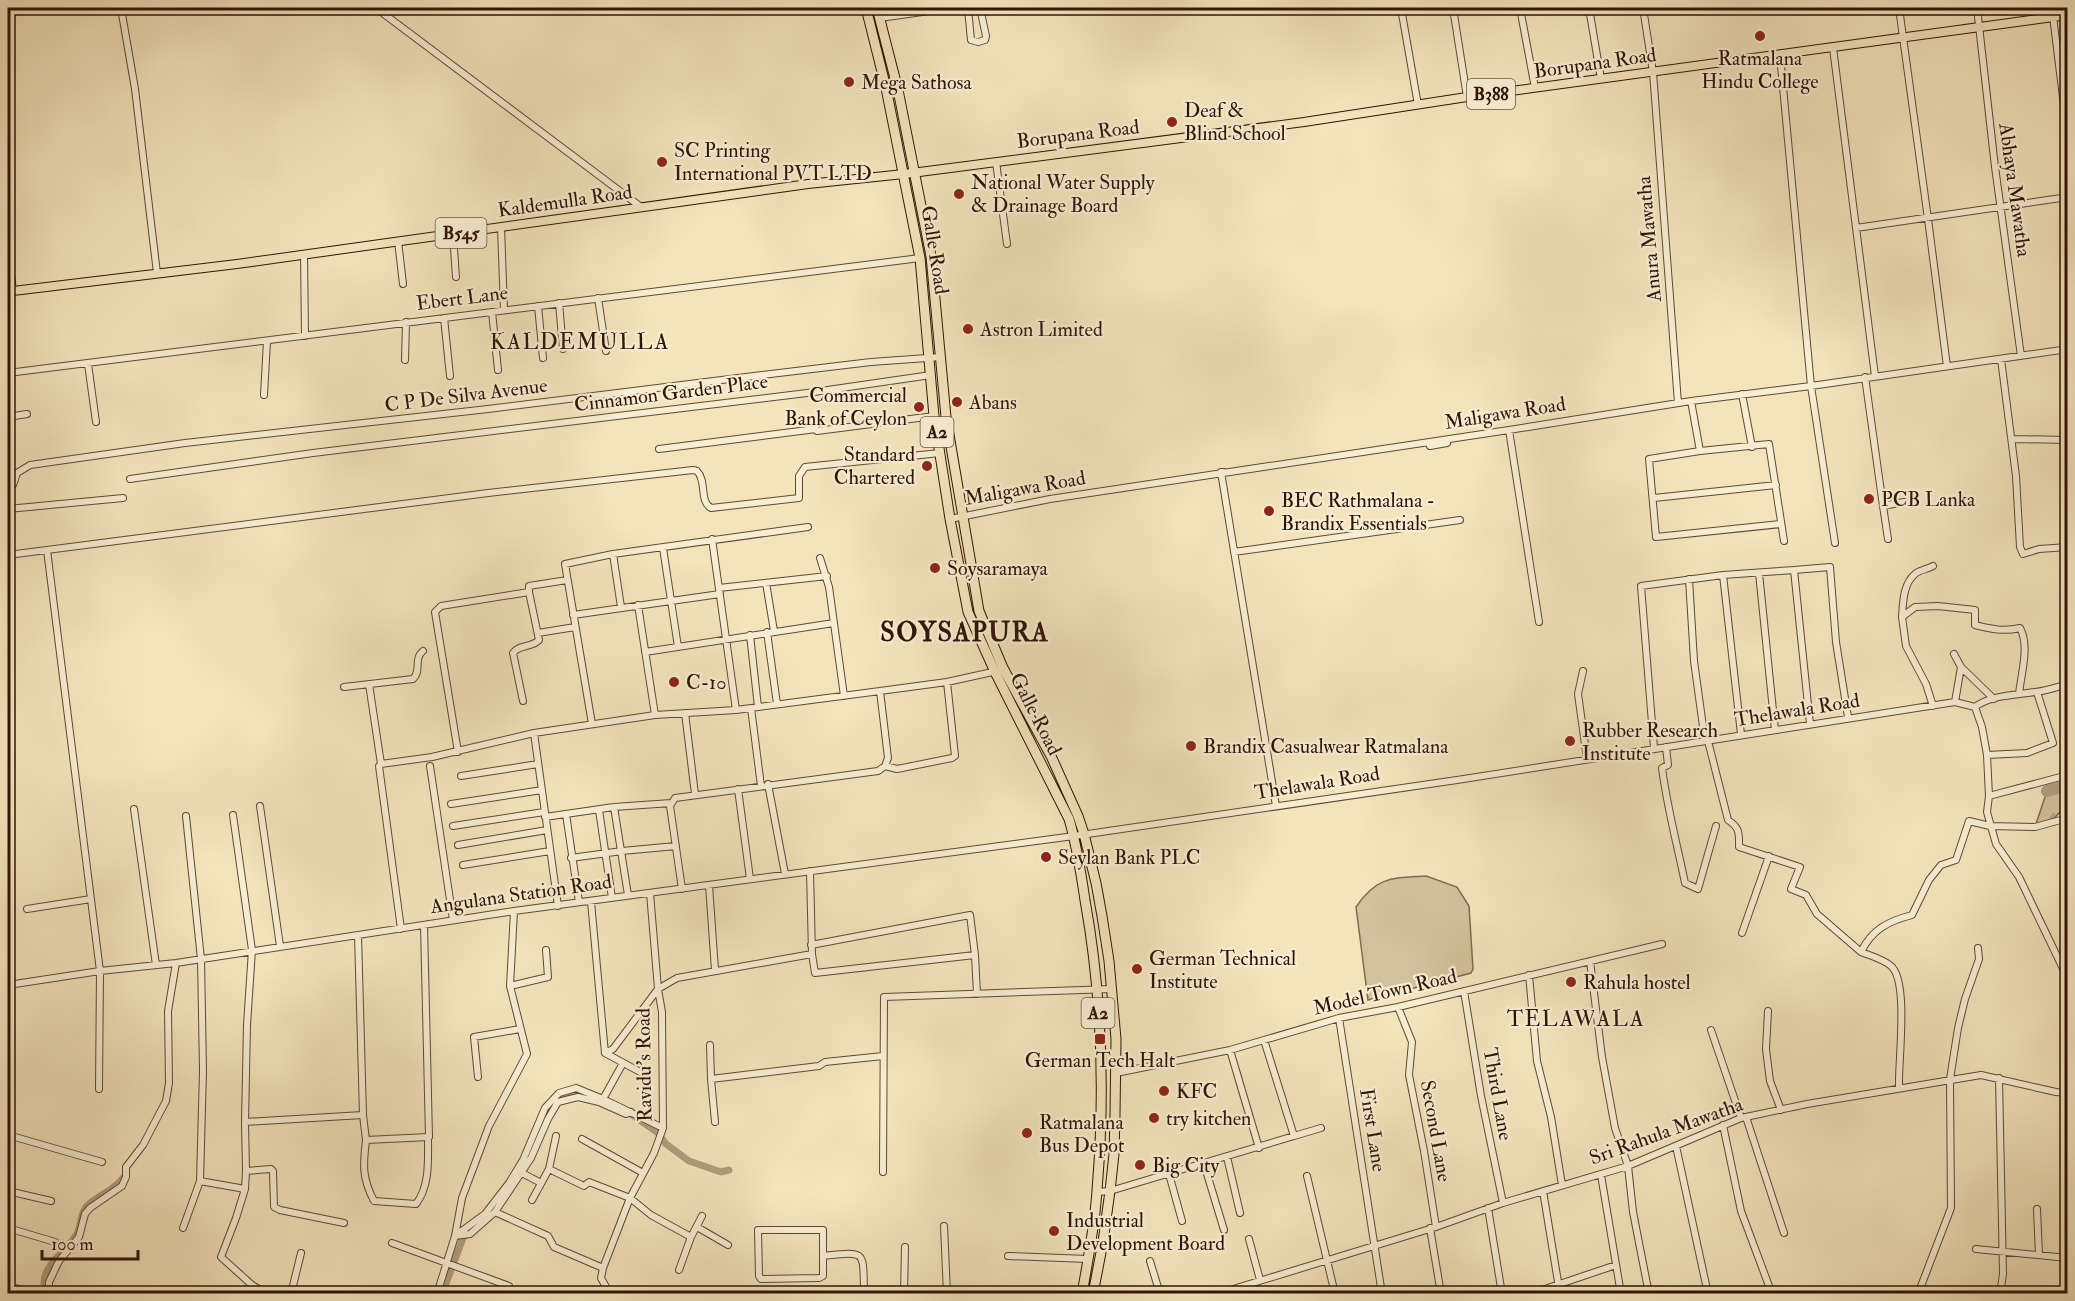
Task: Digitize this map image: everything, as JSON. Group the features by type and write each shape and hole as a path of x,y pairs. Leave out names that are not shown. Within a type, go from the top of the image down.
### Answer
{"highway":[{"name":"Galle Road","path":"866,8 932,256 946,417 979,612 999,670 1051,756 1084,834 1096,883 1112,989 1116,1039 1116,1116 1110,1191"},
{"name":"Galle Road","path":"878,8 898,90 920,258 934,416 950,519 968,612 999,670 1059,797 1074,836 1091,932 1097,989 1101,1133 1097,1192"},
{"name":"A2","path":"1093,1293 1110,1191"},
{"name":"A2","path":"1082,1293 1097,1192"}],"main road":[{"name":"Borupana Road","path":"909,174 1304,122 1467,97 2067,15"},
{"name":"Kaldemulla Road","path":"10,292 453,234 808,184 909,174"}],"street":[{"path":"121,8 135,89 157,273"},
{"path":"376,8 641,207"},
{"path":"880,18 950,8"},
{"path":"968,8 971,40 978,42 985,40 986,36 980,8"},
{"path":"1214,8 1214,10 1235,8"},
{"path":"1401,8 1418,105"},
{"path":"1453,8 1467,97"},
{"path":"1520,8 1535,88"},
{"path":"1588,8 1601,79"},
{"name":"Anura Mawatha","path":"1643,8 1653,72 1678,403"},
{"path":"1899,8 1947,366"},
{"name":"Abhaya Mawatha","path":"1977,8 1995,167 2022,356"},
{"path":"2052,8 2067,138"},
{"path":"1833,48 1875,376"},
{"path":"1780,55 1811,386 1835,543"},
{"path":"996,162 1007,244"},
{"path":"1856,228 2067,197"},
{"path":"501,227 504,310"},
{"path":"453,234 456,277"},
{"path":"398,241 403,284"},
{"path":"8,249 10,292"},
{"path":"304,254 305,336"},
{"name":"Ebert Lane","path":"8,373 920,258"},
{"path":"598,298 606,351"},
{"path":"559,303 563,349"},
{"path":"538,306 543,358"},
{"path":"492,312 498,370"},
{"path":"444,318 450,376"},
{"path":"405,360 406,322"},
{"path":"264,395 267,341"},
{"name":"Maligawa Road","path":"950,519 1039,501 1691,400 1811,386 2067,349"},
{"name":"C P De Silva Avenue","path":"8,486 13,485 17,473 30,465 184,443 488,409 826,367 940,357"},
{"path":"2001,359 2016,476 2019,543 2023,554 2039,549 2067,547"},
{"path":"88,364 96,422"},
{"name":"Cinnamon Garden Place","path":"130,479 313,453 818,392 931,375"},
{"path":"1865,377 1888,539"},
{"path":"1742,394 1752,447"},
{"path":"1691,400 1700,451"},
{"path":"8,417 27,414"},
{"path":"659,449 934,416"},
{"path":"1509,430 1539,622"},
{"path":"2012,439 2067,440"},
{"path":"1276,806 1221,472 1447,443"},
{"path":"1781,524 1656,537 1649,459 1769,444 1784,541"},
{"path":"8,555 488,493 693,470 702,477 705,502 711,508 799,498 799,476 805,467 939,453"},
{"path":"2064,483 2067,515"},
{"path":"1654,498 1776,485"},
{"path":"8,510 123,498"},
{"path":"1883,506 1904,502"},
{"path":"1234,552 1460,520"},
{"path":"592,724 565,564 613,554 808,527"},
{"path":"712,539 736,710"},
{"path":"663,548 678,647"},
{"path":"47,550 100,971 99,1089"},
{"path":"613,554 621,607"},
{"path":"820,558 826,576 844,696"},
{"path":"1933,566 1916,573 1908,584 1903,597 1902,617 1906,646 1926,684 1933,706"},
{"path":"1654,748 1641,586 1723,575 1830,567 1836,642 1848,717"},
{"path":"1794,570 1810,724"},
{"path":"1759,573 1775,730"},
{"path":"1723,575 1741,734"},
{"path":"573,615 766,583 826,576"},
{"path":"1689,579 1694,661 1707,741 1728,820 1737,826 1739,831 1739,847 1800,867 1791,889 1806,895 1817,914 1861,952 1892,966 1896,973 1902,1019 1898,1067 1899,1087"},
{"path":"523,701 513,653 539,640 529,586 567,580"},
{"path":"766,583 777,704"},
{"path":"458,752 435,612 441,606 529,592"},
{"path":"638,604 655,715"},
{"path":"1902,617 1915,607 1938,606 1975,610 1975,626 1998,631 2009,631 2020,627 2025,636 2025,645 2019,694"},
{"path":"645,652 834,622"},
{"path":"538,633 575,627"},
{"path":"750,635 754,707 765,785 784,874"},
{"path":"344,687 413,679 418,671 417,660 423,651"},
{"path":"1954,654 1961,667 1994,699"},
{"path":"1955,702 1961,667"},
{"path":"381,764 432,758 534,733 592,724 655,715 736,710 844,696 947,682 999,670"},
{"path":"1583,671 1578,694 1587,759"},
{"path":"885,766 897,769 955,756 947,682"},
{"path":"369,684 401,929"},
{"path":"2067,684 1980,702 1975,707 1982,727 1987,755 1989,796 1987,812 1996,844 2019,877 2067,980"},
{"path":"682,889 671,803 675,798 878,771 885,766 888,758 880,691"},
{"path":"1987,755 2027,753 2053,743 2037,692"},
{"name":"Thelawala Road","path":"1084,834 1707,741 1848,717 1955,702 1975,707"},
{"path":"685,713 696,794"},
{"path":"534,733 558,906"},
{"path":"1666,747 1668,765 1662,768 1670,821 1676,839 1684,883 1698,889 1716,826"},
{"path":"461,776 538,764"},
{"path":"430,766 453,920"},
{"path":"1989,796 2064,776 2067,772"},
{"path":"738,789 750,879"},
{"path":"451,804 542,790"},
{"path":"453,826 614,807 671,803"},
{"path":"260,806 280,946"},
{"path":"614,807 628,895"},
{"path":"134,809 156,965"},
{"path":"599,810 612,898"},
{"path":"566,814 579,902"},
{"path":"233,815 252,950 245,1122 246,1171 245,1189 220,1257 252,1285 267,1293"},
{"path":"183,1228 200,1181 203,1071 201,959 186,816"},
{"path":"1861,952 1866,940 1878,929 1894,920 1912,915 1929,880 1941,865 1956,860 1969,821 1990,826 2035,827 2067,818"},
{"path":"458,845 547,830"},
{"path":"1074,836 1084,834"},
{"name":"Angulana Station Road","path":"8,985 100,971 176,963 628,895 1074,836"},
{"path":"571,858 676,846"},
{"path":"463,865 550,851"},
{"path":"1742,933 1769,856"},
{"path":"810,871 812,954 814,971 817,973 975,955"},
{"path":"709,885 715,970"},
{"name":"Ravidu's Road","path":"603,1268 630,1198 662,1132 662,1012 650,893"},
{"path":"27,909 91,899"},
{"path":"591,902 605,1053"},
{"path":"438,1293 451,1266 462,1198 489,1126 527,1054 510,986 514,911"},
{"path":"812,945 969,915 971,916 975,955 977,994"},
{"path":"358,935 363,1114 366,1140 364,1181 374,1201 416,1204 428,1173 430,1134 424,925"},
{"name":"Model Town Road","path":"1116,1073 1230,1050 1339,1018 1398,1007 1662,944"},
{"path":"1918,1293 1951,1208 1950,1079 1965,999 1979,959 1978,948"},
{"path":"510,986 548,977 546,950"},
{"path":"605,1053 613,1049 658,989 677,978 812,954"},
{"path":"1590,961 1602,1057 1615,1128 1628,1166 1649,1293"},
{"path":"49,1293 49,1282 59,1261 79,1237 85,1214 122,1186 126,1177 126,1167 143,1145 166,1101 169,1083 168,1011 176,963"},
{"path":"1529,975 1537,1061 1551,1117 1562,1185"},
{"path":"883,1172 884,997 1112,989"},
{"name":"Third Lane","path":"1464,991 1480,1096 1503,1203"},
{"name":"Second Lane","path":"1398,1007 1412,1042 1409,1075 1425,1151 1441,1293"},
{"path":"1768,1011 1766,1049 1770,1081 1781,1110"},
{"name":"First Lane","path":"1339,1018 1382,1293"},
{"path":"478,1077 474,1037 520,1029"},
{"path":"1711,1030 1784,1233"},
{"path":"1264,1040 1294,1136"},
{"path":"710,1045 715,1122"},
{"path":"1230,1050 1259,1148"},
{"path":"605,1053 644,1074"},
{"path":"711,1079 883,1056"},
{"path":"603,1099 623,1063"},
{"name":"Sri Rahula Mawatha","path":"1217,1293 1228,1292 1503,1203 1601,1175 1744,1118 1899,1087 1981,1075 2067,1093"},
{"path":"1999,1078 2003,1274 2000,1293"},
{"path":"455,1236 485,1214 509,1183 524,1160 545,1108 559,1093 576,1088 603,1099 662,1132"},
{"path":"455,1236 466,1235 495,1212 531,1158 558,1102 578,1097 628,1113"},
{"path":"245,1122 363,1114"},
{"path":"1724,1125 1741,1211 1772,1293"},
{"path":"1097,1192 1110,1191 1321,1128"},
{"path":"8,1135 102,1162"},
{"path":"532,1200 549,1169 556,1136"},
{"path":"366,1140 428,1138"},
{"path":"582,1139 643,1173"},
{"path":"1676,1146 1708,1292 1692,1293"},
{"path":"1227,1157 1240,1213"},
{"path":"1204,1164 1224,1230"},
{"path":"246,1171 271,1169 273,1171 274,1207 279,1210 344,1223"},
{"path":"549,1169 585,1186 589,1182 630,1198 651,1215 691,1237"},
{"path":"522,1173 541,1183"},
{"path":"1169,1174 1182,1221"},
{"path":"1601,1175 1621,1293"},
{"path":"1307,1176 1335,1293"},
{"path":"200,1181 245,1189"},
{"path":"8,1191 51,1201"},
{"path":"1544,1191 1560,1293"},
{"path":"1488,1208 1502,1293"},
{"path":"2037,1209 2040,1255"},
{"path":"495,1212 548,1236 554,1247 603,1268 601,1278 610,1293"},
{"path":"679,1270 691,1237 702,1216"},
{"path":"944,1226 947,1293"},
{"path":"697,1227 728,1245"},
{"path":"8,1228 55,1242"},
{"path":"758,1230 823,1230 823,1256 821,1277 761,1279 759,1276 758,1230"},
{"path":"1249,1239 1260,1280"},
{"path":"392,1243 509,1286"},
{"path":"904,1247 904,1293"},
{"path":"1976,1249 2067,1257"},
{"path":"291,1293 301,1253"},
{"path":"823,1256 854,1253 859,1255 863,1260 864,1293"},
{"path":"1008,1256 1088,1259"},
{"path":"1150,1261 1160,1293"},
{"path":"1530,1293 1616,1265"},
{"path":"8,1286 39,1293"}],"green space":[{"path":"2067,785 2067,804 2050,823 2035,827 2047,791"},
{"path":"1426,876 1457,887 1469,906 1473,969 1471,973 1368,1000 1356,907 1371,889 1379,884 1404,877"}],"waterway":[{"path":"2047,791 2068,785"},
{"path":"531,1152 544,1118 556,1101 564,1096 575,1094 589,1096"},
{"path":"625,1110 658,1133 666,1144 689,1161 721,1172 729,1170"},
{"path":"46,1294 45,1276 54,1261 77,1234 86,1207 116,1186 123,1178"},
{"path":"442,1294 463,1238 468,1233"}],"place":[{"name":"Ratmalana Hindu College","path":"1760,36"},
{"name":"Mega Sathosa","path":"849,82"},
{"name":"Deaf & Blind School","path":"1172,122"},
{"name":"SC Printing International PVT LTD","path":"662,162"},
{"name":"National Water Supply & Drainage Board","path":"959,194"},
{"name":"Astron Limited","path":"968,329"},
{"name":"Abans","path":"957,402"},
{"name":"Commercial Bank of Ceylon","path":"919,407"},
{"name":"Standard Chartered","path":"927,466"},
{"name":"PCB Lanka","path":"1869,499"},
{"name":"BEC Rathmalana - Brandix Essentials","path":"1269,511"},
{"name":"Soysaramaya","path":"935,568"},
{"name":"C-10","path":"674,682"},
{"name":"Rubber Research Institute","path":"1570,741"},
{"name":"Brandix Casualwear Ratmalana","path":"1191,746"},
{"name":"Seylan Bank PLC","path":"1046,857"},
{"name":"German Technical Institute","path":"1137,969"},
{"name":"Rahula hostel","path":"1571,982"},
{"name":"German Tech Halt","path":"1100,1039"},
{"name":"KFC","path":"1164,1091"},
{"name":"try kitchen","path":"1154,1118"},
{"name":"Ratmalana Bus Depot","path":"1027,1133"},
{"name":"Big City","path":"1140,1165"},
{"name":"Industrial Development Board","path":"1054,1231"}],"district":[{"name":"KALDEMULLA","path":"580,342"},
{"name":"SOYSAPURA","path":"965,633"},
{"name":"TELAWALA","path":"1576,1019"}]}
